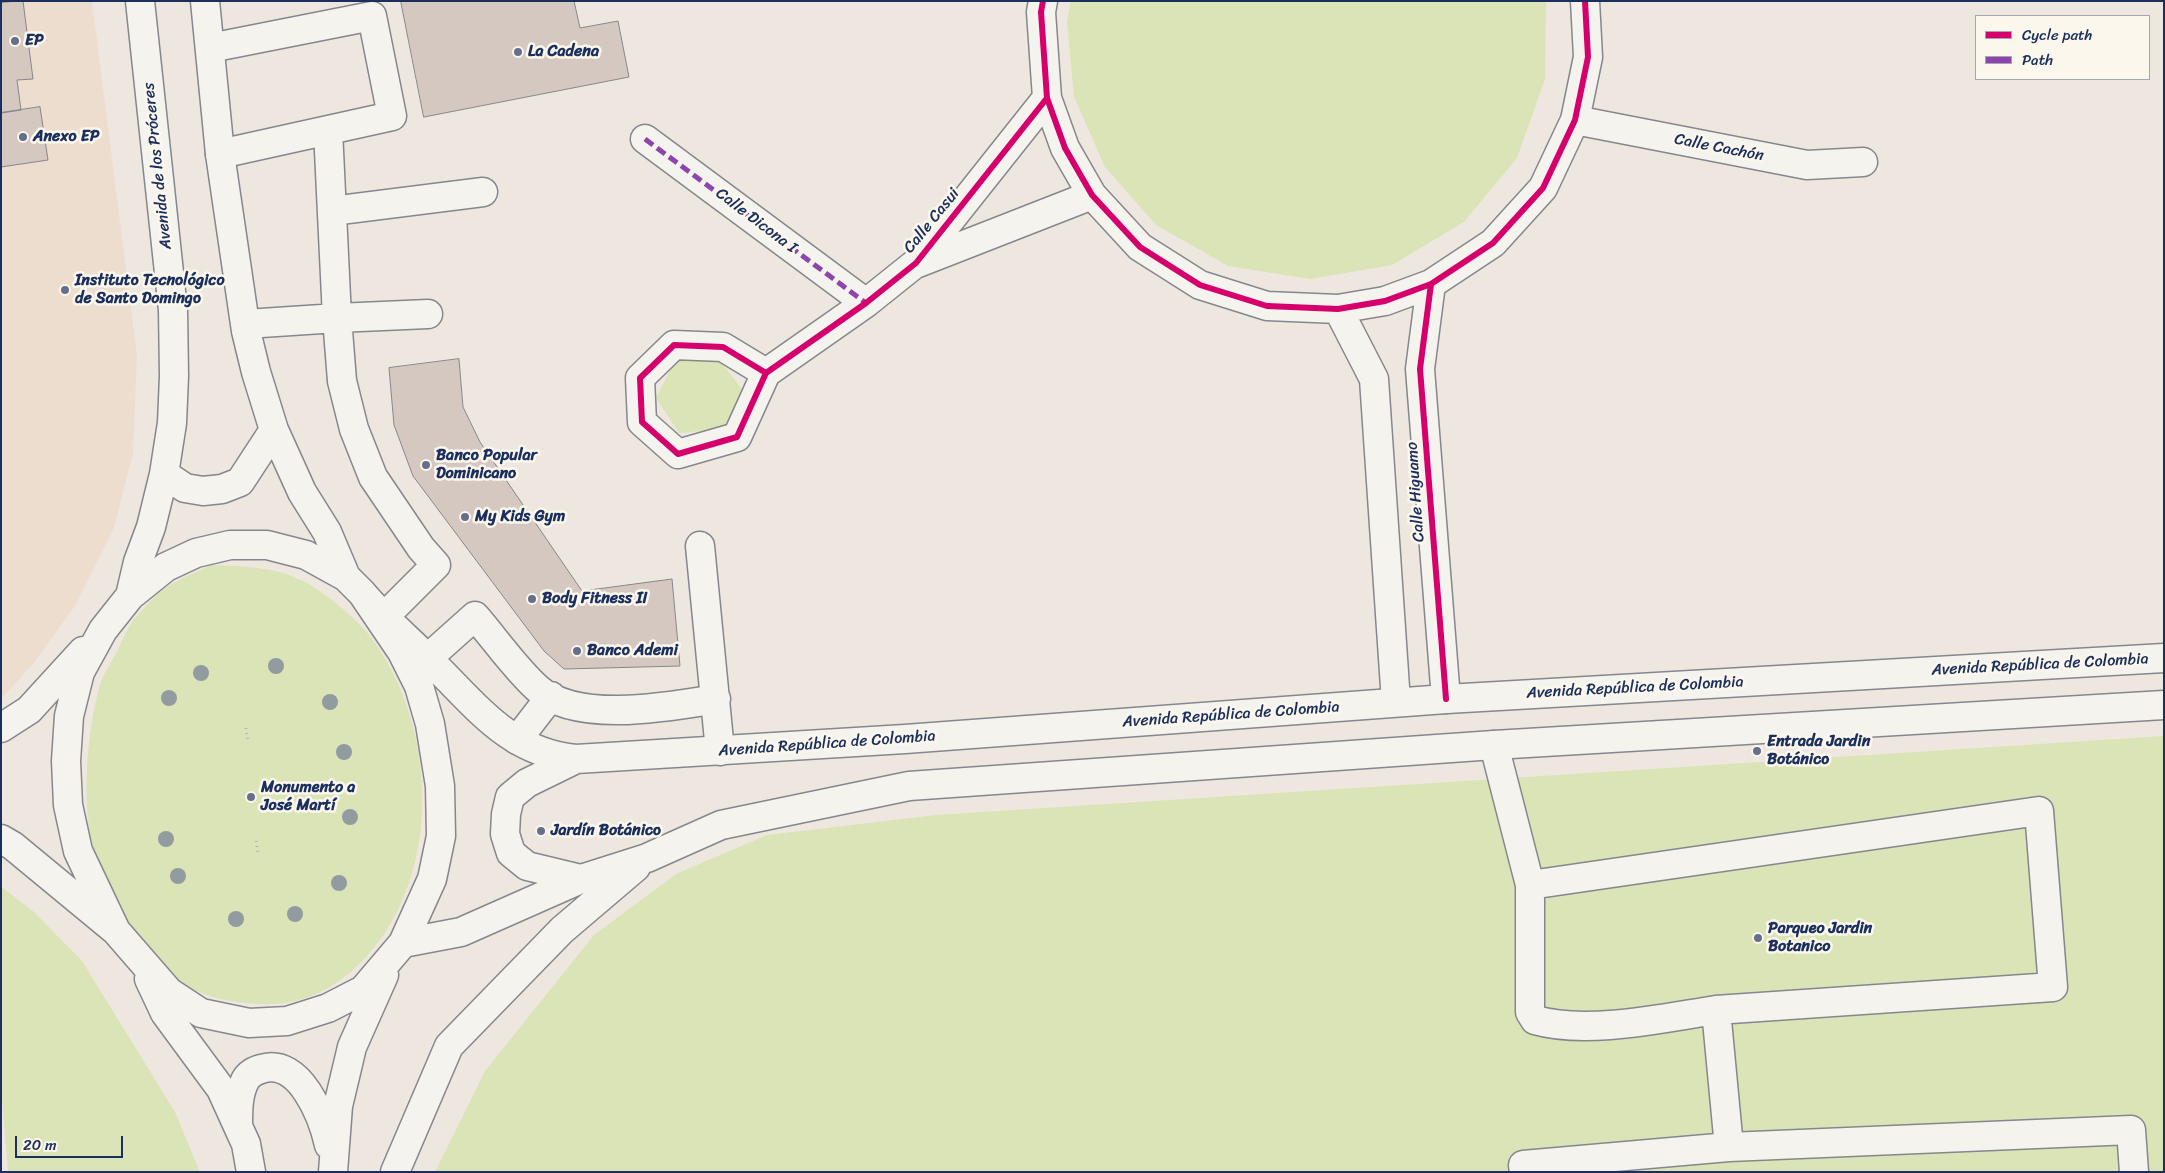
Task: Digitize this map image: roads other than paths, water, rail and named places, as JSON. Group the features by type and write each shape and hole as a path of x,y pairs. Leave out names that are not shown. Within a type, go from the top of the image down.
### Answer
{"main road":[{"name":"Avenida de los Próceres","path":"130,596 138,562 151,527 164,474 172,423 174,376 173,310 140,1"},
{"path":"205,1 220,154 246,324 256,372 274,430 302,492 327,532 354,585 402,652 419,686 430,724 440,786 441,836 432,879 352,1047 338,1106 332,1166"},
{"path":"1043,1 1041,12 1047,98 1065,148 1092,195 1140,247 1200,285 1267,306 1338,309 1385,300 1431,284 1493,243 1542,188 1575,120 1588,57 1586,1"},
{"path":"210,48 372,16 392,116 220,154"},
{"name":"Calle Casui","path":"766,373 866,303 916,264 1047,98"},
{"name":"Calle Cachón","path":"1575,120 1807,165 1864,162"},
{"path":"328,130 342,381 354,429 373,477 421,548 436,565 383,618"},
{"name":"Calle Dicona I","path":"645,139 866,303"},
{"path":"332,211 483,192"},
{"name":"Calle Casui","path":"916,264 1092,195"},
{"name":"Calle Higuamo","path":"1431,284 1420,369 1446,699"},
{"path":"1338,309 1374,379 1396,702"},
{"path":"246,324 428,314"},
{"path":"674,345 723,347 766,373 737,436 678,454 642,422 640,378 674,345"},
{"path":"164,474 185,488 203,491 222,489 240,482 274,430"},
{"path":"1,728 29,710 103,630 130,596 166,567 196,553 230,545 267,545 306,555 354,585"},
{"path":"700,546 720,752"},
{"name":"Avenida República de Colombia","path":"354,585 383,618 428,658 472,705 502,731 555,757 576,759 720,752 1396,702 2164,658"},
{"path":"428,658 475,616 538,690 572,707 610,710 664,708 716,699"},
{"path":"103,630 80,672 69,716 66,761 68,805 78,851 116,931"},
{"path":"517,740 551,696"},
{"path":"1,839 13,846 116,931 142,964 169,992 201,1013 249,1022 287,1021 328,1008 363,990 397,951 461,932 581,879 648,858 721,825 909,786 1494,744 2164,705"},
{"path":"1494,744 1530,885 1530,1012 1535,1020 1548,1024 1620,1024 1716,1010 2053,986 2039,811 1530,885"},
{"path":"576,759 536,778 510,797 506,814 505,834 510,853 527,866 581,879"},
{"path":"396,1172 450,1046 562,930 648,858"},
{"path":"142,964 165,1013 222,1088 246,1144 251,1172"},
{"path":"1716,1010 1729,1147"},
{"path":"238,1126 240,1096 244,1081 253,1072 266,1067 284,1071 299,1081 315,1102 324,1123 332,1166"},
{"path":"1524,1172 1523,1165 1729,1147 2131,1130 2134,1172"}],"place":[{"name":"EP","path":"15,41"},
{"name":"La Cadena","path":"518,52"},
{"name":"Anexo EP","path":"23,137"},
{"name":"Instituto Tecnológico de Santo Domingo","path":"65,290"},
{"name":"Banco Popular Dominicano","path":"426,465"},
{"name":"My Kids Gym","path":"465,517"},
{"name":"Body Fitness II","path":"532,599"},
{"name":"Banco Ademi","path":"577,651"},
{"name":"Entrada Jardin Botánico","path":"1757,751"},
{"name":"Monumento a José Martí","path":"251,797"},
{"name":"Jardín Botánico","path":"541,831"},
{"name":"Parqueo Jardin Botanico","path":"1758,938"}]}
